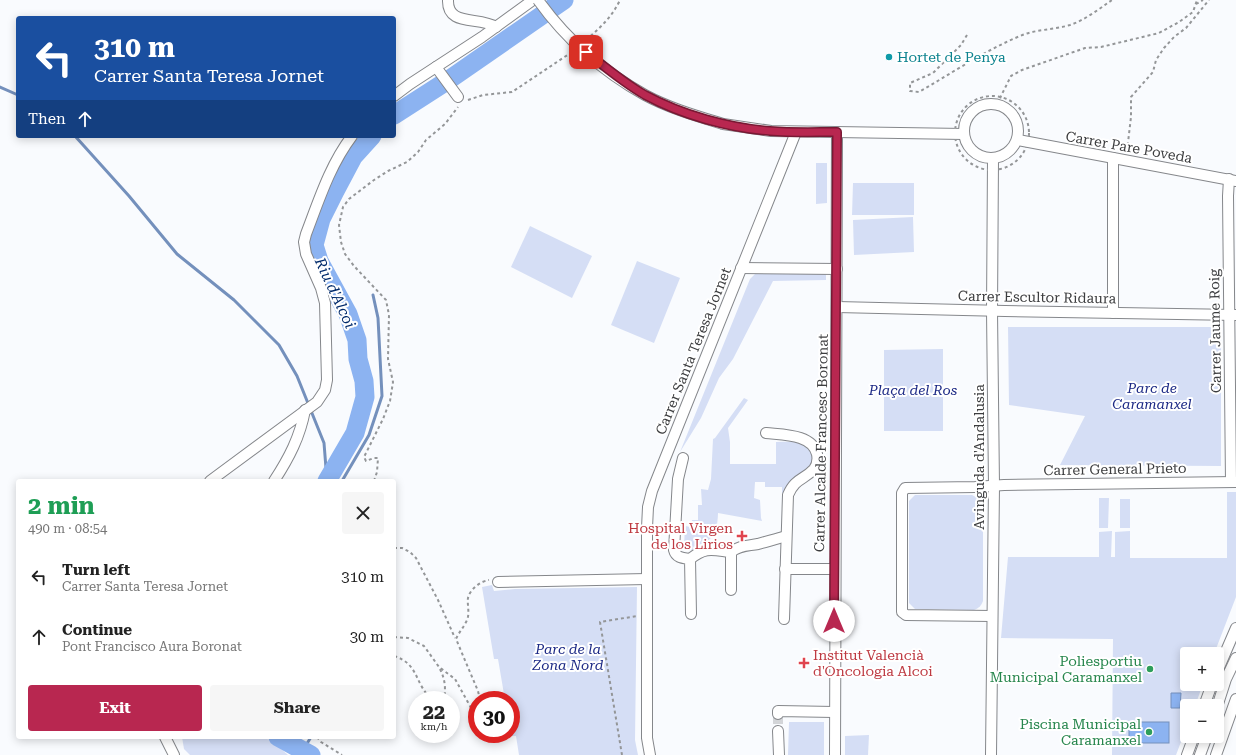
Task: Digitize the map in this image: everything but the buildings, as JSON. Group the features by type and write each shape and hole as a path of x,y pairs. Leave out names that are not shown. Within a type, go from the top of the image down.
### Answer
{"street":[{"path":"448,0 448,9 452,15 457,18 490,23 496,27"},
{"path":"396,95 496,27 532,0"},
{"path":"538,0 552,19 586,52 627,83 646,95 670,106 723,124 758,130 796,132 960,134"},
{"path":"436,68 458,97"},
{"path":"999,101 1017,120 1019,132 1023,141 1009,153 993,159 986,158 973,152 960,134 973,111 985,104 999,101"},
{"name":"Carrer Santa Teresa Jornet","path":"650,755 647,738 647,519 652,491 796,132"},
{"name":"Carrer Alcalde Francesc Boronat","path":"835,755 834,570 837,132"},
{"path":"213,479 317,402 326,386 325,303 321,288 306,254 304,242 332,169 351,138"},
{"name":"Carrer Pare Poveda","path":"1023,141 1233,180"},
{"path":"1113,158 1113,313"},
{"name":"Avinguda d'Andalusia","path":"991,755 994,486 992,311 993,159"},
{"name":"Carrer Jaume Roig","path":"1233,180 1228,196 1232,315 1234,482"},
{"path":"741,268 837,269"},
{"name":"Carrer Escultor Ridaura","path":"837,307 1232,315"},
{"path":"275,479 293,449 302,428 306,410"},
{"path":"766,433 801,438 812,445 816,450 818,457 816,467 799,479 788,495 784,619"},
{"path":"683,458 678,479 674,550 679,558 690,559 702,551 707,550 731,552 737,548 758,544 786,532"},
{"name":"Carrer General Prieto","path":"992,616 903,614 902,493 907,487 1234,482"},
{"path":"731,552 731,590"},
{"path":"690,559 691,614"},
{"path":"786,569 834,570"},
{"path":"498,582 647,579"},
{"path":"1224,656 1236,628"},
{"path":"1220,699 1226,679 1236,658"},
{"path":"1216,755 1236,698"},
{"path":"778,714 778,711 834,712"},
{"path":"778,731 779,755"},
{"path":"167,739 174,755"},
{"path":"1187,755 1191,743"},
{"path":"1200,755 1204,743"}],"path":[{"path":"584,42 603,26 620,0"},
{"path":"966,35 961,45 933,73 910,84 910,91 918,92 1021,35 1070,25 1086,17 1112,0"},
{"path":"999,101 1011,76 1022,70 1085,48 1101,47 1159,33 1193,12 1197,0"},
{"path":"1196,4 1203,0"},
{"path":"1125,160 1130,138 1131,97 1153,72 1156,60 1164,48 1186,28 1209,0"},
{"path":"375,479 377,472 378,458 366,461 364,457 383,419 390,401 393,382 388,360 389,315 386,300 354,266 346,254 339,226 343,207 349,198 388,170 408,162 418,152 426,140 445,124 457,108 468,99 483,95 512,92 572,52"},
{"path":"987,97 999,101 1013,103 1023,113 1028,126 1023,141 1023,153 1015,162 1005,167 994,170 978,167 968,161 960,151 956,140 960,134 957,121 964,109 974,101 987,97"},
{"path":"396,548 406,550 416,558 438,600 478,691"},
{"path":"456,639 467,620 468,597 471,592 476,586 485,581 492,580 498,582"},
{"path":"622,755 600,622 647,614"},
{"path":"396,637 408,638 424,646 439,667 445,681 446,691"},
{"path":"396,657 403,659 412,667 424,691"},
{"path":"439,667 455,679 468,702"},
{"path":"319,739 342,755"}],"green space":[{"path":"816,163 827,163 827,203 816,204"},
{"path":"853,183 914,183 914,215 852,215"},
{"path":"913,217 914,252 854,255 853,220"},
{"path":"530,226 592,256 572,298 511,267"},
{"path":"637,261 680,278 654,343 611,325"},
{"path":"826,273 826,280 773,281 733,359 719,378 701,418 680,452 750,279 755,274"},
{"name":"Parc de Caramanxel","path":"1008,327 1221,327 1221,466 1060,465 1085,416 1009,405"},
{"name":"Plaça del Ros","path":"943,349 943,431 884,431 884,350"},
{"path":"744,398 748,400 728,428 730,442 730,464 776,464 776,442 796,442 809,447 814,451 813,465 786,492 782,493 782,487 765,487 765,482 755,482 754,498 760,500 762,521 718,513 716,530 711,537 700,547 688,550 684,546 685,526 691,527 692,520 698,520 698,505 702,505 701,489 708,490 711,479 713,439"},
{"path":"1227,492 1236,492 1236,597 1217,647 1180,647 1180,691 1200,691 1198,699 1180,699 1181,743 1176,755 1112,755 1113,639 1001,638 1008,557 1099,557 1099,532 1112,531 1111,557 1115,557 1115,532 1130,531 1130,558 1227,558"},
{"path":"915,495 972,495 981,500 983,505 983,601 981,606 974,610 915,609 909,603 909,501"},
{"path":"1099,498 1109,498 1108,528 1099,528"},
{"path":"1120,499 1130,499 1130,528 1120,528"},
{"name":"Parc de la Zona Nord","path":"492,585 494,591 515,589 637,587 635,740 638,755 519,755 517,743 520,743 520,691 503,691 498,659 494,659 482,587"},
{"path":"789,722 824,722 824,755 788,755"},
{"path":"869,735 868,755 845,755 845,736"},
{"path":"182,739 267,739 272,741 288,755 190,755 184,749"}],"water":[{"path":"1171,693 1181,693 1180,708 1171,708"},
{"name":"Piscina Municipal Caramanxel","path":"1129,722 1169,722 1169,743 1129,743"}],"waterway":[{"name":"Riu d'Alcoi","path":"396,114 450,79 564,0"},
{"path":"0,87 16,94"},
{"path":"77,138 129,196 177,254 234,300 279,345 297,376 324,443 327,479"},
{"name":"Riu d'Alcoi","path":"328,479 355,433 365,397 364,381 358,359 357,340 348,314 319,261 314,245 321,219 335,191 353,157 370,138"},
{"path":"343,479 369,435 382,396 378,318 373,295"},
{"name":"Riu d'Alcoi","path":"282,739 311,755"},
{"path":"300,755 310,739"}],"tunnel":[{"path":"778,714 778,731"}],"place":[{"name":"Hortet de Penya","path":"889,57"},
{"name":"Hospital Virgen de los Lirios","path":"742,536"},
{"name":"Institut Valencià d'Oncologia Alcoi","path":"804,663"},
{"name":"Poliesportiu Municipal Caramanxel","path":"1150,669"},
{"name":"Piscina Municipal Caramanxel","path":"1149,732"}],"route":[{"path":"586,52 615,75 646,95 702,118 723,124 758,130 837,132 837,336 834,621"}]}
